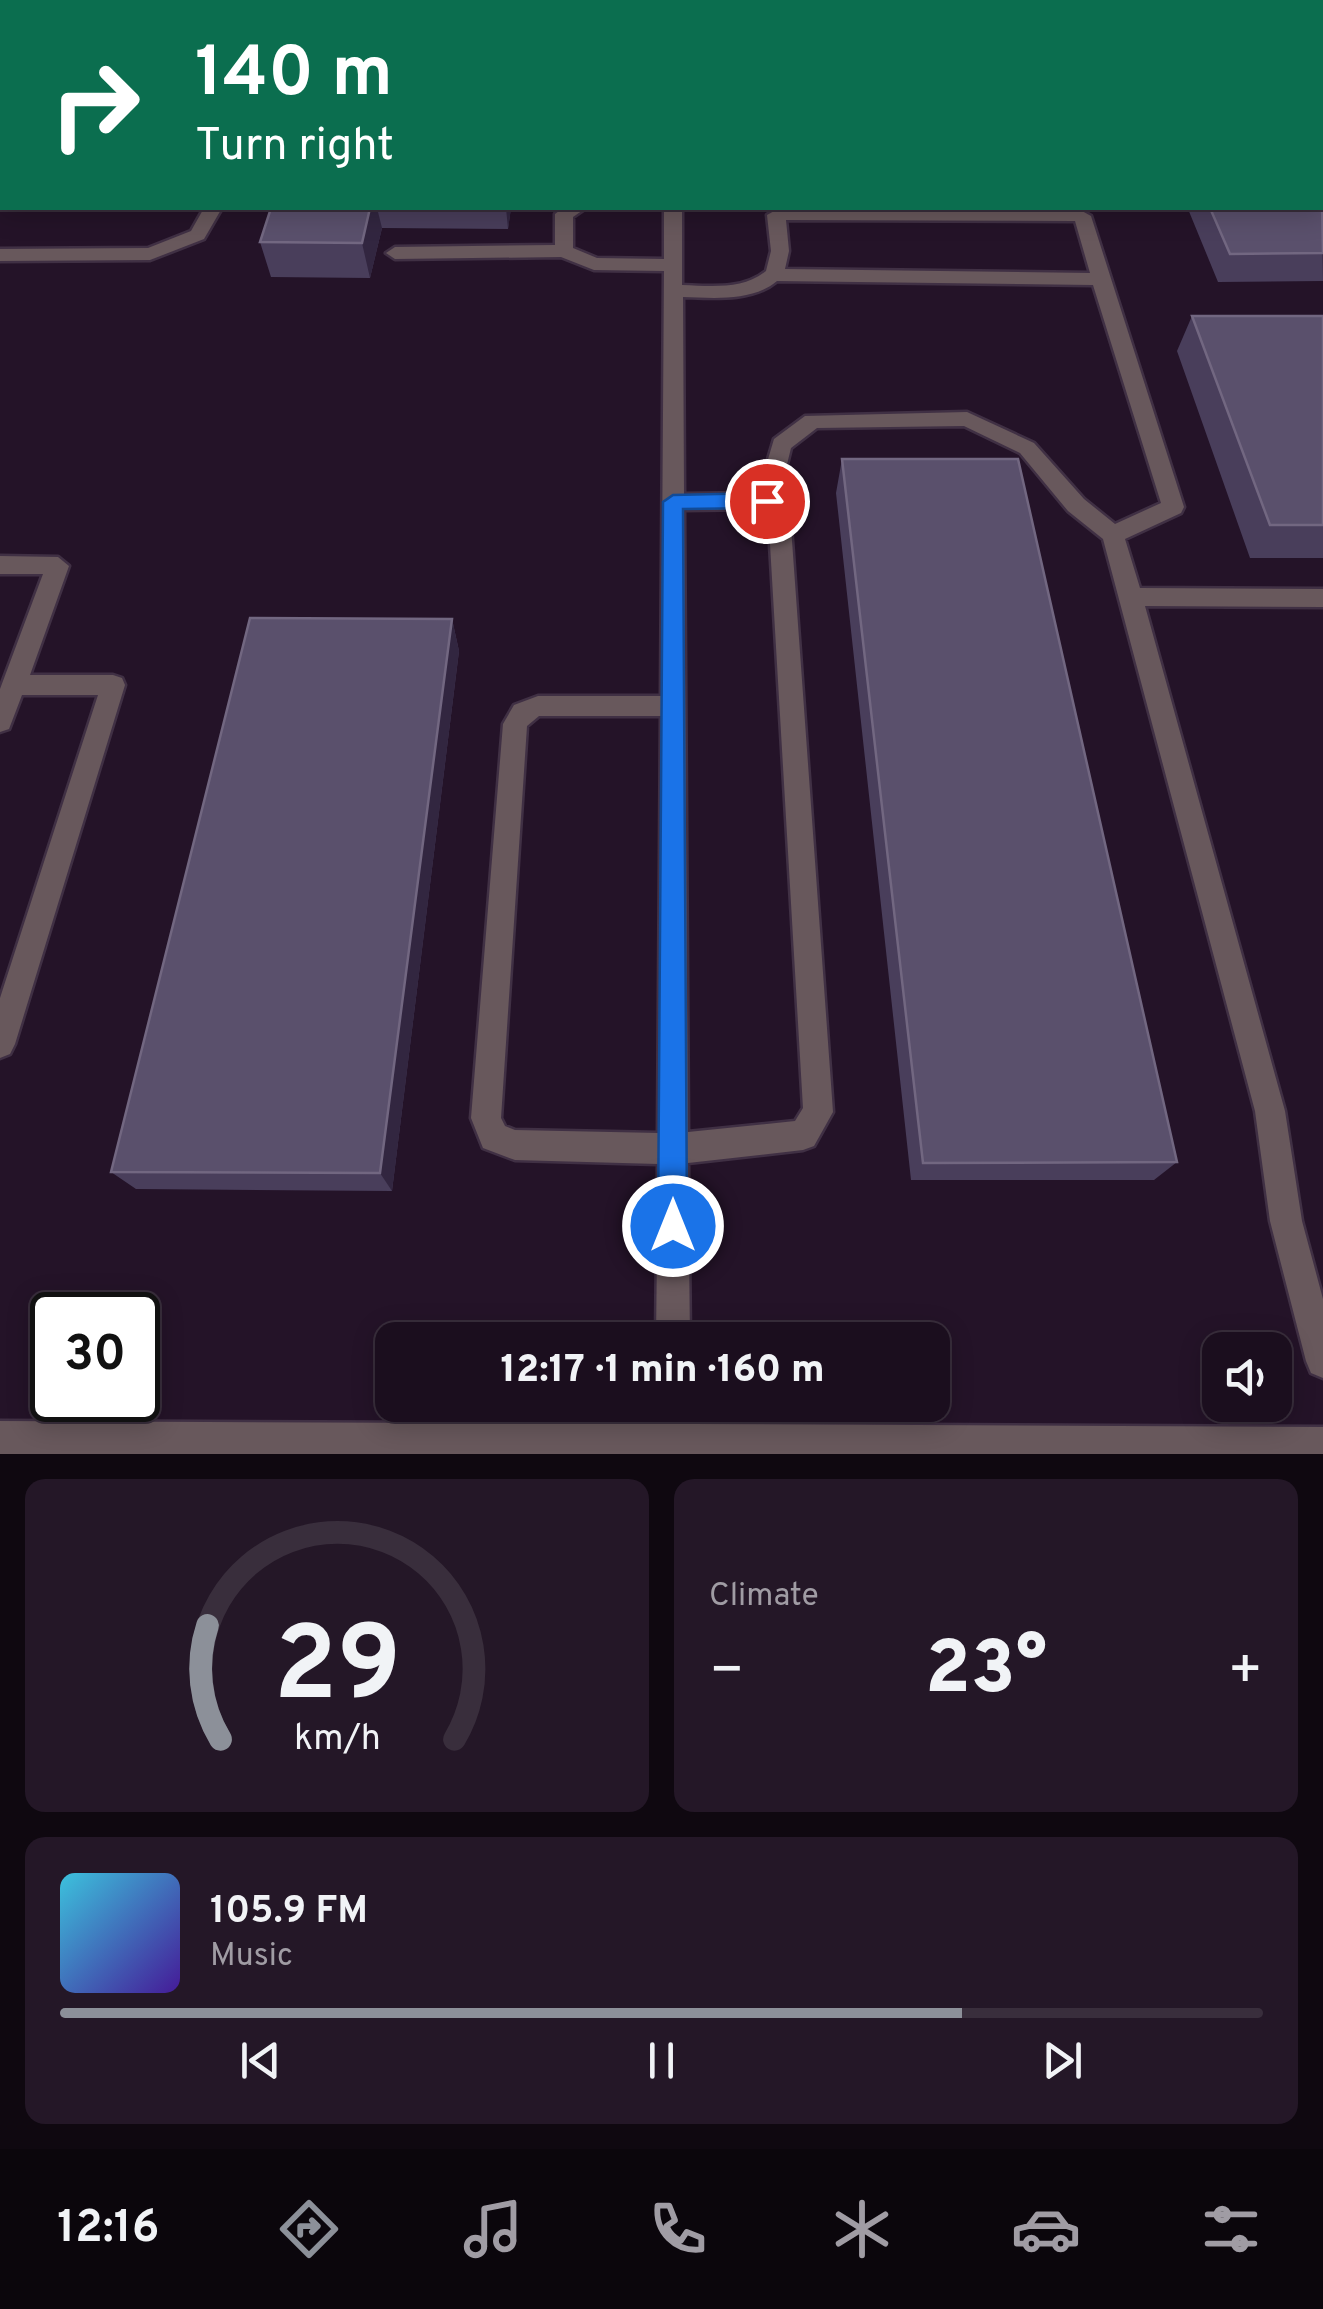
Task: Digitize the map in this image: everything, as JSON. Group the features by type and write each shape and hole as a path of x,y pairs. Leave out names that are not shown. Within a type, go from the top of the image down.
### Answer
{"street":[{"path":"0,255 150,254 198,235 212,210"},
{"path":"564,252 564,214 573,210"},
{"path":"673,210 673,1322"},
{"path":"395,252 564,252 594,264 736,291 758,286 773,275 779,263 776,215 1082,216 1173,506 1112,535"},
{"path":"773,275 1101,279"},
{"path":"673,706 538,706 523,712 515,724 486,1118 494,1137 515,1144 672,1149 802,1135 818,1112 780,527 767,501 781,444 812,421 968,419 1028,448 1076,505 1112,535 1270,1111 1286,1221 1323,1361"},
{"path":"673,502 767,501"},
{"path":"0,566 58,566 0,722"},
{"path":"1131,598 1323,598"},
{"path":"0,1044 113,685 14,685"},
{"path":"673,1422 673,1441"},
{"path":"0,1438 1323,1444"}],"building":[{"path":"270,210 370,210 362,243 260,242"},
{"path":"1211,210 1322,210 1323,253 1230,254"},
{"path":"1192,316 1323,316 1323,525 1270,525"},
{"path":"842,459 1018,459 1177,1162 923,1163"},
{"path":"250,618 452,619 380,1173 111,1172"}],"route":[{"path":"673,1226 673,502 767,501"}]}
